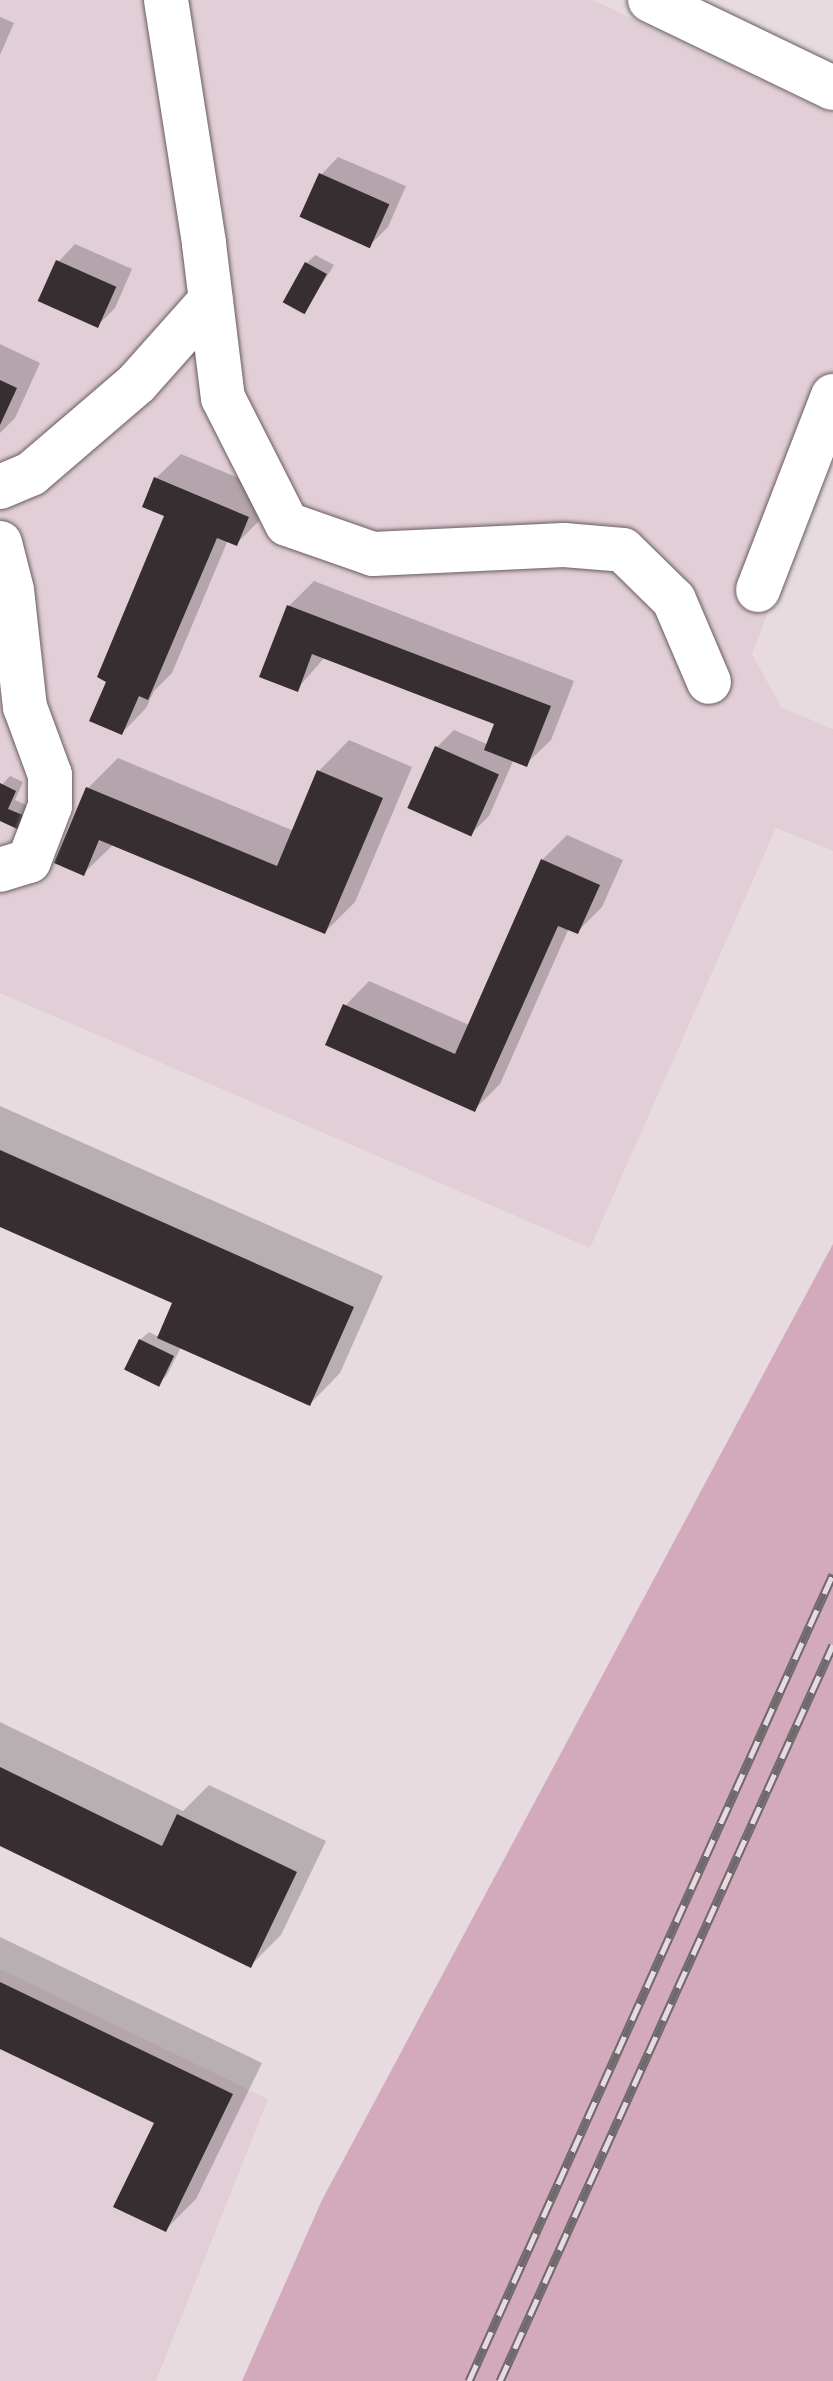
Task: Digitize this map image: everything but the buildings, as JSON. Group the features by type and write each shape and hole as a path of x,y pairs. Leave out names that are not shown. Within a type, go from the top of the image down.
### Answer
{"street":[{"path":"166,0 223,398 287,524 373,554 564,545 623,550 674,600 709,682"},
{"path":"650,0 833,88"},
{"path":"0,487 31,474 137,383 211,300"},
{"path":"758,590 833,396"},
{"path":"0,543 12,590 25,707 50,775 50,806 29,861 0,870"}],"shaded area":[{"path":"0,0 593,0 833,115 833,442 752,654 781,707 833,729 833,851 776,828 590,1248 0,993"},
{"path":"833,1244 833,2381 242,2381 322,2200"},
{"path":"0,1969 268,2099 156,2381 0,2381"}],"railway":[{"path":"469,2381 833,1574"},
{"path":"500,2381 833,1645"}]}
